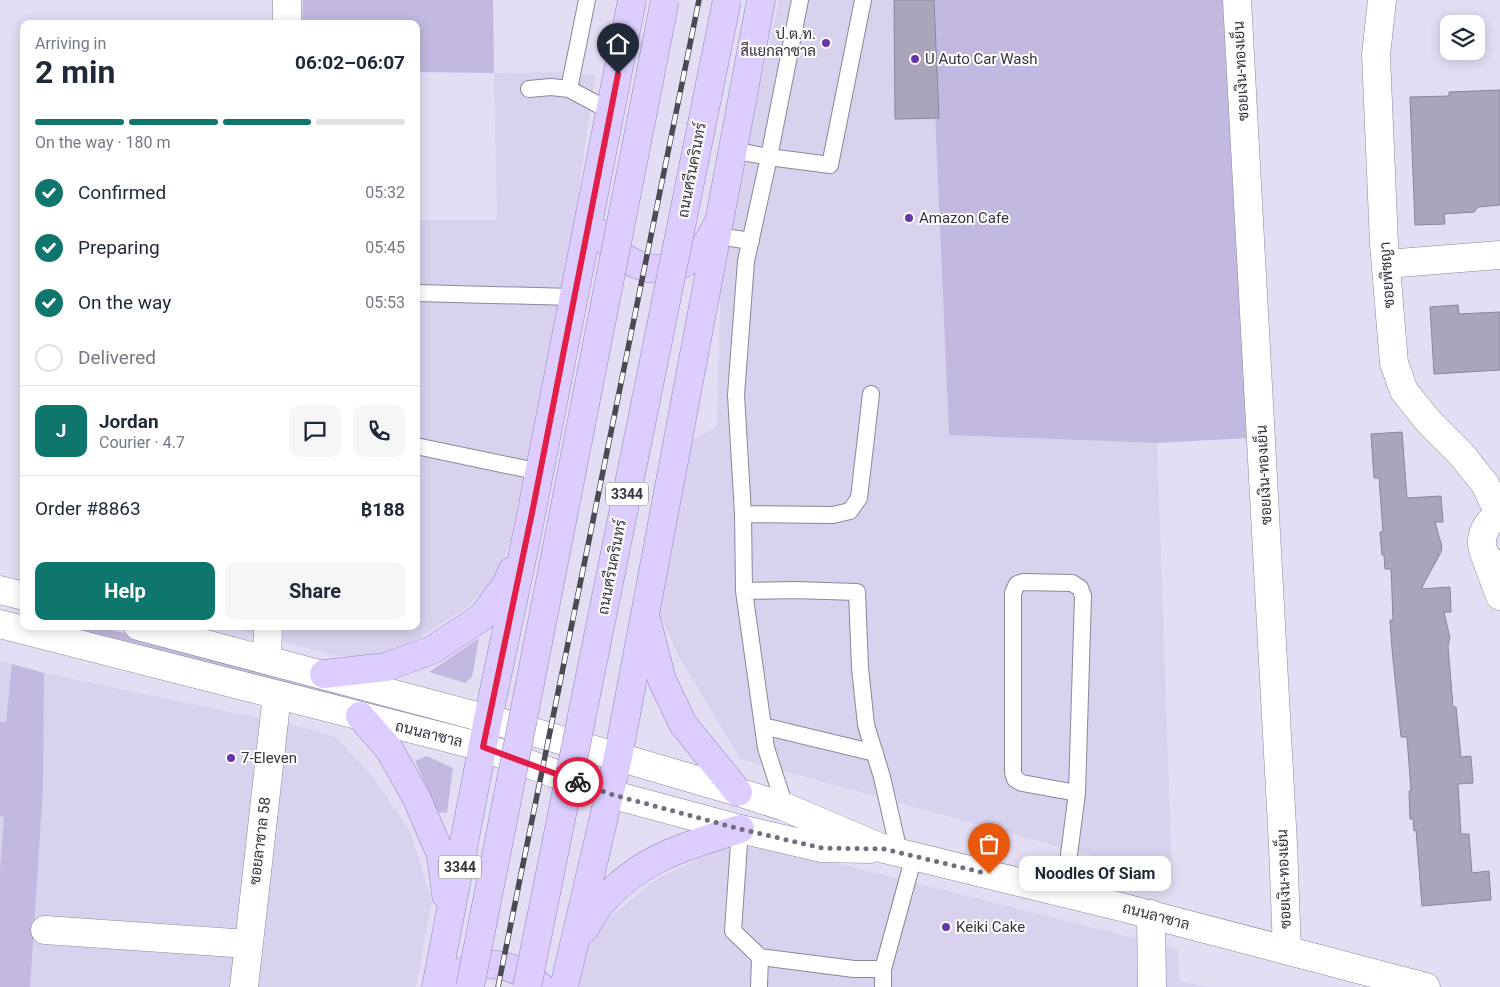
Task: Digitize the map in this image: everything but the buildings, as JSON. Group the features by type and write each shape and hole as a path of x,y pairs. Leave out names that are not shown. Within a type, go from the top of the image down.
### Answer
{"main road":[{"name":"3344","path":"436,987 488,719 540,472 632,0"},
{"name":"3344","path":"470,987 665,0"},
{"name":"ถนนศรีนครินทร์","path":"528,987 727,0"},
{"name":"3344","path":"564,987 618,757 761,0"},
{"path":"593,202 597,221 605,238 616,252 632,263 650,269 668,268 686,262 701,251 719,227"},
{"path":"324,674 386,667 432,650 482,617 506,585 529,525"},
{"path":"644,613 662,680 684,724 738,792"},
{"path":"360,716 389,749 416,797 441,855 449,922"},
{"path":"574,943 602,902 624,881 654,860 682,847 740,829"},
{"path":"444,987 462,972 482,965 504,965 524,972 541,987"}],"street":[{"path":"287,0 287,20"},
{"name":"ซอยเงิน-ทองเย็น","path":"1237,0 1281,806 1287,950"},
{"name":"ซอยพิชญา","path":"1382,0 1376,55 1386,264 1394,363 1404,391 1429,422 1461,454 1485,484 1500,514 1491,519 1482,535 1482,544 1492,560 1500,596"},
{"path":"1386,264 1500,255"},
{"path":"0,590 20,595"},
{"name":"ถนนลาซาล","path":"0,624 20,629"},
{"name":"ถนนลาซาล","path":"23,630 483,747 610,794 740,829 822,848 899,852"},
{"name":"ถนนลาซาล","path":"153,630 488,719 738,792 786,807 899,852 1064,892 1287,950 1385,982 1426,987"},
{"path":"267,660 268,630"},
{"name":"ซอยลาซาล 58","path":"244,987 277,695"},
{"path":"1151,914 1152,987"},
{"path":"45,930 248,944"}],"lane":[{"path":"569,89 587,0"},
{"path":"786,807 766,748 744,591 743,514 736,395 746,261 800,0"},
{"path":"732,150 830,165 863,0"},
{"path":"529,89 551,87 569,89 610,110"},
{"path":"719,227 750,241"},
{"path":"420,293 574,297"},
{"path":"743,514 833,515 850,511 859,498 871,394"},
{"path":"420,447 540,472"},
{"path":"1064,892 1078,793 1083,596 1080,588 1072,584 1023,582 1017,584 1013,593 1013,772 1015,779 1022,782 1078,793"},
{"path":"744,591 857,592 861,677 866,725 875,752 899,852 883,969 883,987"},
{"path":"763,726 875,752"},
{"path":"740,829 733,931 760,957 854,969 883,969"},
{"path":"759,987 760,957"}],"shaded area":[{"path":"303,0 493,0 494,73 420,72 420,20 302,20"},
{"path":"779,0 930,0 949,435 1157,443 1172,878 740,759 676,651 656,605 685,443 717,427 721,259"},
{"path":"930,0 1229,0 1248,438 1157,443 949,435"},
{"path":"567,72 595,75 575,219 510,542 496,579 464,609 419,638 384,657 338,656 238,630 420,630 420,220 497,220 494,73"},
{"path":"54,630 112,630 414,707 435,715 432,723"},
{"path":"479,638 472,677 465,683 429,672"},
{"path":"0,661 44,673 306,728 337,738 373,777 410,831 432,901 416,987 0,987"},
{"path":"12,664 44,673 43,789 30,987 0,987 0,872 4,817 0,816 0,722 6,722"},
{"path":"427,756 453,768 447,813 438,812 415,761"},
{"path":"768,846 1178,949 1179,981 1209,987 579,987 586,948 604,922 657,879 716,850"}],"railway":[{"path":"498,987 699,0"}],"way so far":[{"path":"578,782 610,794 740,829 822,848 884,849 989,874"}],"place":[{"name":"ป.ต.ท. สีแยกลาซาล","path":"826,43"},
{"name":"U Auto Car Wash","path":"915,59"},
{"name":"Amazon Cafe","path":"909,218"},
{"name":"7-Eleven","path":"231,758"},
{"name":"Noodles Of Siam","path":"989,874"},
{"name":"Keiki Cake","path":"946,927"}],"route":[{"path":"578,782 483,747 533,508 618,74"}]}
